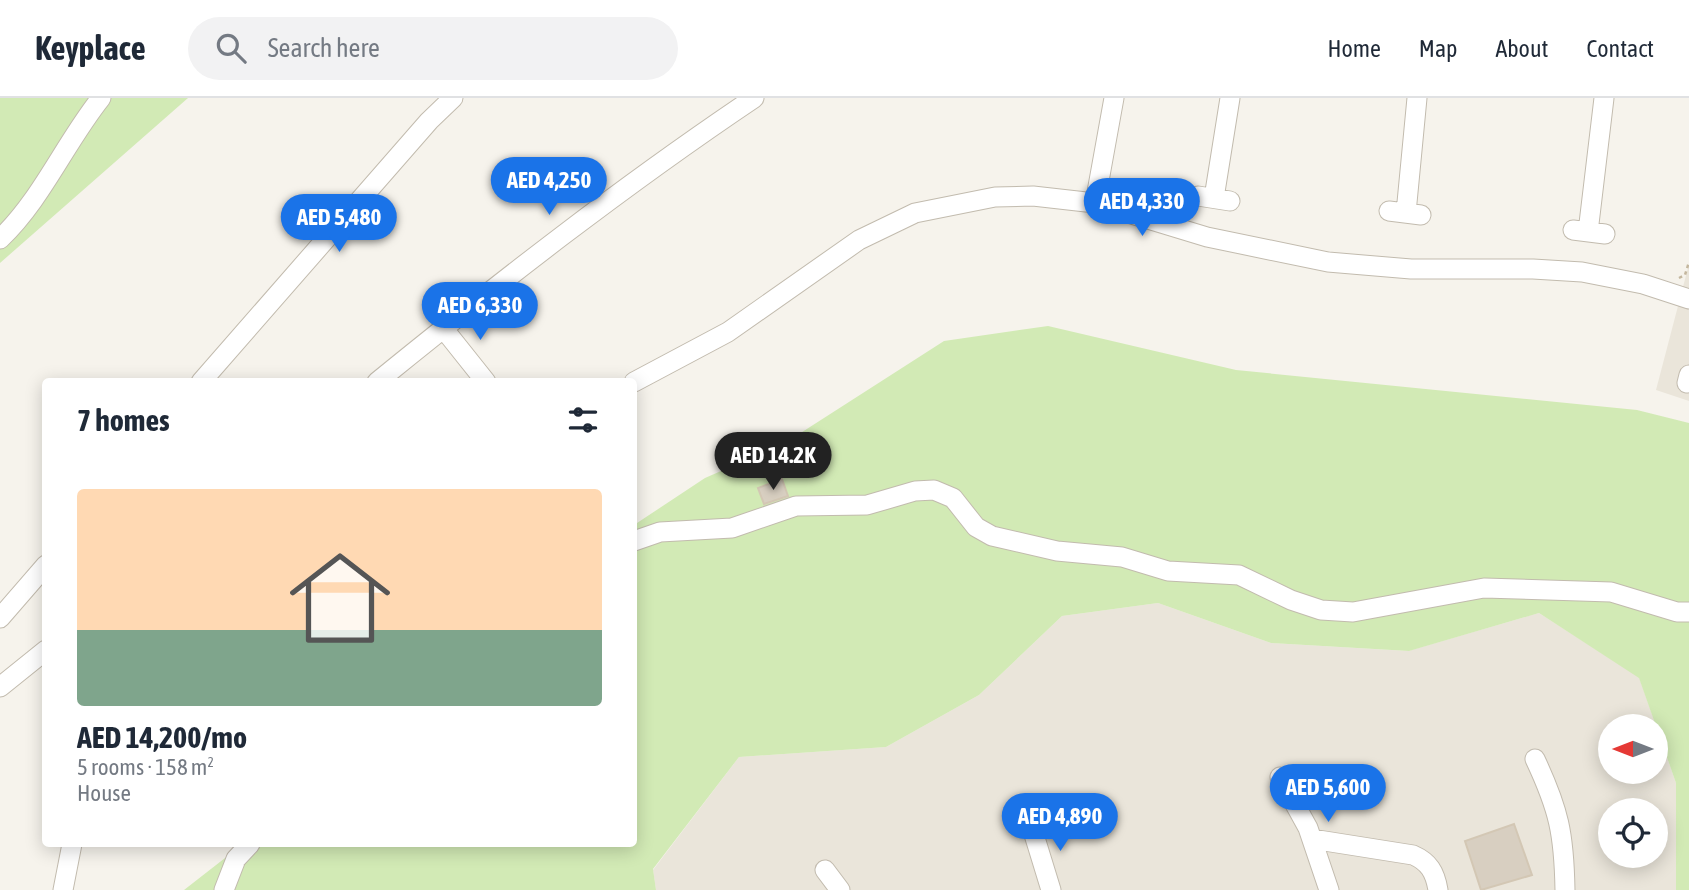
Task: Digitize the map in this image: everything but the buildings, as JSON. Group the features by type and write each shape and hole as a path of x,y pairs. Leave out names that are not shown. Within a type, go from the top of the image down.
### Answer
{"street":[{"path":"0,239 30,205 68,143 101,98"},
{"path":"204,378 429,121 453,98"},
{"path":"382,378 631,181 754,98"},
{"path":"1095,203 1114,98"},
{"path":"1214,198 1230,98"},
{"path":"1405,213 1417,98"},
{"path":"1589,232 1604,98"},
{"path":"637,380 728,332 859,240 915,214 995,197 1032,195 1095,203 1207,237 1288,256 1380,268 1582,272 1643,284 1689,299"},
{"path":"443,328 483,378"},
{"path":"637,540 660,532 732,528 796,506 867,505 915,491 934,490 953,498 976,527 992,536 1058,551 1122,557 1168,571 1239,575 1291,600 1321,610 1353,611 1483,588 1611,592 1677,612 1689,612"},
{"path":"0,618 42,570"},
{"path":"0,687 42,653"},
{"path":"1535,759 1552,796 1562,831 1565,890"},
{"path":"1280,777 1312,839 1329,890"},
{"path":"1032,828 1051,890"},
{"path":"1312,839 1413,855 1433,869 1438,890"},
{"path":"63,890 71,847"},
{"path":"224,890 236,859 247,847"},
{"path":"825,870 840,890"}],"shaded area":[{"path":"1689,264 1689,401 1656,390"},
{"path":"1158,603 1271,643 1408,651 1539,613 1639,677 1652,714 1598,714 1598,784 1668,784 1668,760 1676,783 1676,890 656,890 653,870 739,757 886,747 979,695 1062,616"}],"green space":[{"path":"0,98 188,98 0,263"},
{"path":"1048,326 1236,370 1637,410 1689,423 1689,890 1676,890 1676,783 1668,760 1668,714 1652,714 1639,678 1539,613 1409,651 1271,643 1158,603 1062,616 979,695 886,747 739,757 653,869 656,890 184,890 239,847 637,847 637,523 705,478 785,443 944,341"}]}
